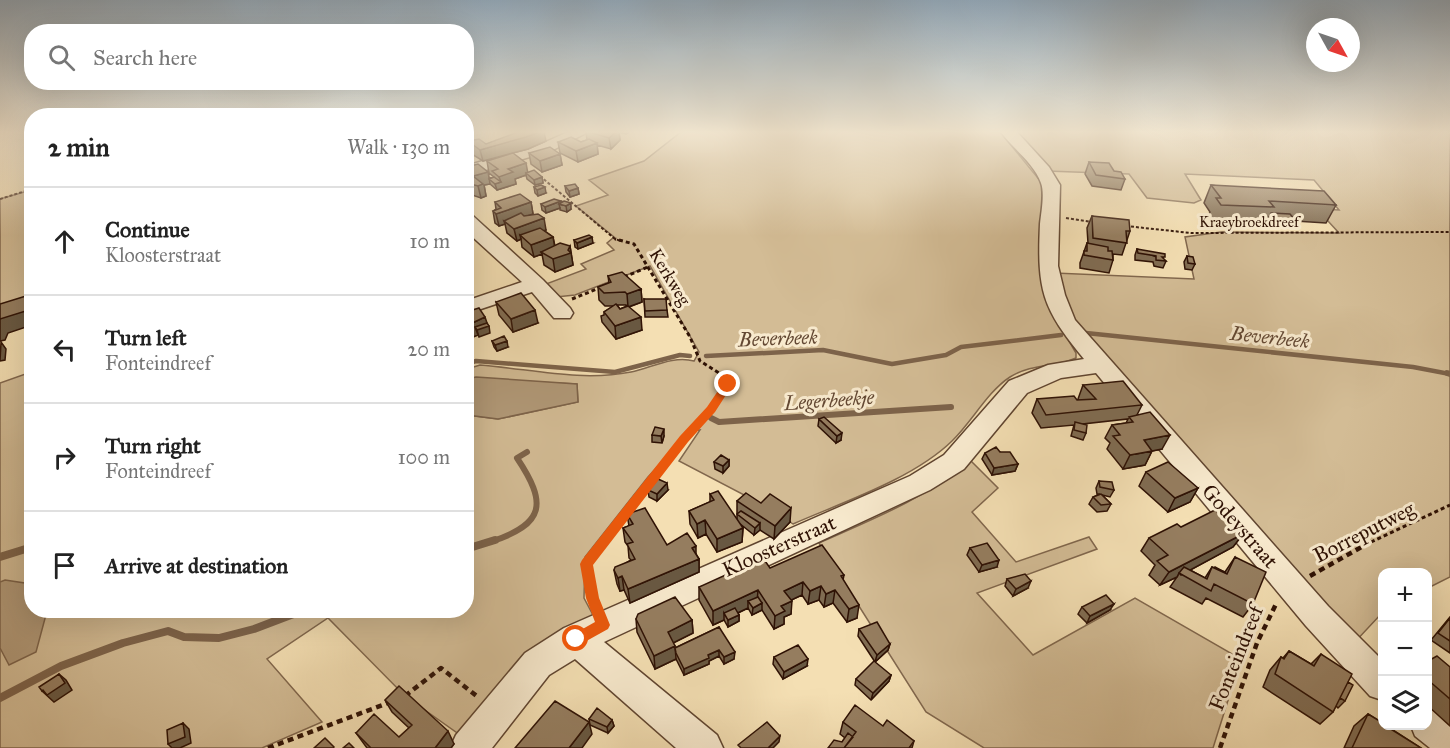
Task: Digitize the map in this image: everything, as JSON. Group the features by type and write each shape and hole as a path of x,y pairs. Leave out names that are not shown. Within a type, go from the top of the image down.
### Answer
{"street":[{"name":"Godeystraat","path":"1039,167 1051,185 1048,266 1053,295 1065,322 1099,365 1292,587 1378,679"},
{"path":"474,227 536,284 559,309"},
{"path":"474,305 536,284"},
{"name":"Kloosterstraat","path":"469,748 537,664 590,632 920,483 954,462 1018,387 1056,371 1099,365"},
{"path":"590,632 704,748"},
{"path":"1432,726 1450,741"}],"path":[{"name":"Kerkweg","path":"529,167 615,239 634,244 690,337 700,361 727,378 728,384 711,410 684,439 586,564 593,598 590,632"},
{"path":"0,199 24,192"},
{"path":"1050,216 1093,222"},
{"name":"Kraeybroekdreef","path":"1125,226 1191,233 1450,232"},
{"path":"617,280 648,267"},
{"path":"559,309 607,285"},
{"name":"Borreputweg","path":"1292,587 1349,552 1450,505"},
{"name":"Fonteindreef","path":"1220,748 1257,643 1281,594 1292,587"},
{"path":"268,748 407,696 441,668 498,713"}],"shaded area":[{"path":"627,167 1029,167 1042,183 1044,193 1040,225 1040,255 1051,310 1076,353 1076,358 1027,369 1010,377 994,391 952,441 936,455 898,478 793,524 769,508 679,461 700,430 690,431 648,477 585,557 584,598 594,617 463,737 405,696 328,618 474,618 474,416 498,419 578,402 577,384 474,379 474,367 480,365 593,376 631,372 670,361 694,361 699,352 650,266 575,295 556,297 546,284 586,269 581,264 614,250 607,243 614,237 576,206 608,195 589,180"},
{"path":"1044,167 1450,167 1450,577 1432,586 1432,568 1378,568 1378,617 1354,643 1072,324 1055,273 1194,279 1185,237 1221,232 1339,233 1317,209 1339,210 1314,180 1185,174 1201,200 1194,203 1147,198 1129,174 1047,171"},
{"path":"24,192 24,302 0,309 0,199"},
{"path":"24,374 24,618 328,618 267,659 322,722 262,748 0,748 0,383"},
{"path":"474,377 577,384 578,402 498,419 474,416"},
{"path":"971,461 998,488 972,512 1016,562 1089,537 1097,549 977,593 1033,655 1135,598 1241,659 1213,748 984,748 926,712 819,543 916,497"},
{"path":"5,580 24,583 24,618 45,618 36,652 9,665 0,648 0,582"}],"building":[{"path":"474,167 482,167 488,172 474,176"},
{"path":"495,167 514,167 508,169 513,172 499,177 492,171 498,169"},
{"path":"1092,167 1111,167 1114,171 1121,172 1125,179 1096,175"},
{"path":"534,170 542,177 534,180 526,173"},
{"path":"474,177 483,184 474,185"},
{"path":"494,177 501,182 495,184 489,179"},
{"path":"575,184 578,188 569,191 565,186"},
{"path":"541,185 545,187 537,190 534,187"},
{"path":"1211,185 1324,191 1336,205 1269,201 1274,207 1221,205 1216,198 1221,198"},
{"path":"520,194 531,202 496,214 493,211 501,208 495,202"},
{"path":"554,199 561,201 545,207 541,204"},
{"path":"564,201 571,203 566,206 559,204"},
{"path":"521,213 524,216 538,214 544,218 514,229 504,221"},
{"path":"1271,213 1290,214 1295,220 1268,219"},
{"path":"1092,216 1129,220 1130,231 1126,231 1127,243 1093,238"},
{"path":"540,228 553,237 531,245 520,235"},
{"path":"589,235 592,237 577,243 574,240"},
{"path":"560,243 570,246 568,250 571,253 553,259 541,252"},
{"path":"1087,243 1108,247 1108,251 1112,251 1113,260 1084,255 1084,251 1087,251"},
{"path":"1137,249 1165,254 1165,257 1162,257 1166,261 1156,260 1156,256 1138,253"},
{"path":"1187,256 1193,257 1195,264 1188,263"},
{"path":"622,272 641,289 627,294 625,292 604,293 598,287 611,282 608,276"},
{"path":"521,293 535,310 511,319 496,302"},
{"path":"24,297 24,312 0,319 0,304"},
{"path":"644,299 666,299 667,310 645,311"},
{"path":"616,304 620,309 628,306 641,317 615,326 604,312"},
{"path":"479,308 485,317 474,322 474,310"},
{"path":"487,323 489,326 477,330 475,327"},
{"path":"504,336 507,341 495,345 492,341"},
{"path":"1123,381 1142,405 1046,415 1037,399 1074,396 1077,400 1096,399 1083,385"},
{"path":"1150,412 1170,435 1144,440 1152,451 1130,455 1113,436 1120,435 1112,425 1133,422 1129,417"},
{"path":"824,417 842,433 837,436 819,419"},
{"path":"1075,422 1087,425 1086,433 1074,430"},
{"path":"655,427 664,429 661,436 652,435"},
{"path":"996,447 1000,452 1010,452 1018,464 994,468 985,453"},
{"path":"721,455 729,460 723,466 714,462"},
{"path":"1168,462 1198,488 1175,498 1146,472"},
{"path":"658,479 667,483 657,494 648,490"},
{"path":"1099,481 1112,482 1114,490 1100,487"},
{"path":"718,491 743,528 717,539 705,520 697,524 689,511 714,500 710,494"},
{"path":"746,493 761,503 770,494 791,508 775,526 737,501"},
{"path":"1101,494 1111,504 1101,505 1093,497"},
{"path":"645,508 667,545 687,533 696,546 692,548 699,559 628,589 622,576 618,578 614,570 615,567 635,559 627,544 633,542 623,528 633,524 627,514"},
{"path":"1215,510 1243,534 1169,572 1157,561 1168,555 1149,538 1177,524 1181,527"},
{"path":"741,511 760,523 755,528 737,514"},
{"path":"987,543 999,560 982,565 970,548"},
{"path":"822,545 844,575 841,576 859,605 849,609 835,590 826,594 821,586 810,591 803,582 784,591 792,601 781,606 785,611 775,616 758,590 713,611 699,587 763,558 770,568"},
{"path":"1235,557 1266,572 1253,604 1214,584 1211,591 1179,573 1184,567 1207,579 1212,567 1227,574"},
{"path":"1025,574 1031,581 1016,589 1007,579"},
{"path":"1106,595 1114,604 1090,616 1082,607"},
{"path":"675,597 692,620 668,632 675,646 654,656 636,619 638,614"},
{"path":"758,597 762,603 753,608 748,601"},
{"path":"735,608 739,615 728,620 724,613"},
{"path":"1450,618 1450,641 1438,633"},
{"path":"877,622 890,644 877,655 859,629"},
{"path":"719,627 735,652 724,657 719,650 708,655 709,658 684,669 675,648"},
{"path":"798,645 808,659 784,672 774,657"},
{"path":"1289,651 1314,666 1321,654 1352,674 1333,712 1275,674 1281,657 1284,659"},
{"path":"1437,656 1450,667 1450,699 1432,683 1432,659"},
{"path":"874,661 891,675 873,693 856,679"},
{"path":"59,674 65,683 47,695 39,687"},
{"path":"1348,682 1353,685 1345,701 1340,698"},
{"path":"399,686 448,731 435,748 371,748 356,733 374,714 399,737 412,725 385,700"},
{"path":"555,701 589,722 569,748 515,748"},
{"path":"855,705 883,726 887,720 914,741 909,748 844,748 856,732 843,722"},
{"path":"597,708 612,720 607,727 589,719"},
{"path":"1368,714 1378,720 1378,730 1392,730 1421,748 1352,748"},
{"path":"767,722 780,736 768,748 741,748 738,745"},
{"path":"183,723 185,737 168,744 167,730"},
{"path":"848,733 853,737 844,748 828,748 834,740 842,742"},
{"path":"325,738 333,748 314,748"},
{"path":"349,743 354,748 343,748"}],"waterway":[{"name":"Beverbeek","path":"1086,333 1413,367 1450,374 1447,373"},
{"name":"Beverbeek","path":"706,356 823,350 892,364 946,355 961,347 1061,335"},
{"name":"Beverbeek","path":"474,362 615,372 680,355 690,356"},
{"name":"Legerbeekje","path":"711,418 719,422 951,407"},
{"name":"Legerbeekje","path":"490,542 522,528 536,510 533,488 517,458 527,452"},
{"name":"Legerbeekje","path":"474,547 495,540"},
{"name":"Beverbeek","path":"0,557 24,550"},
{"name":"Legerbeekje","path":"0,698 61,666 123,643 168,631 184,637 219,638 254,629 283,618"}],"route":[{"path":"576,639 603,625 593,598 586,564 684,439 711,410 728,384"}]}
